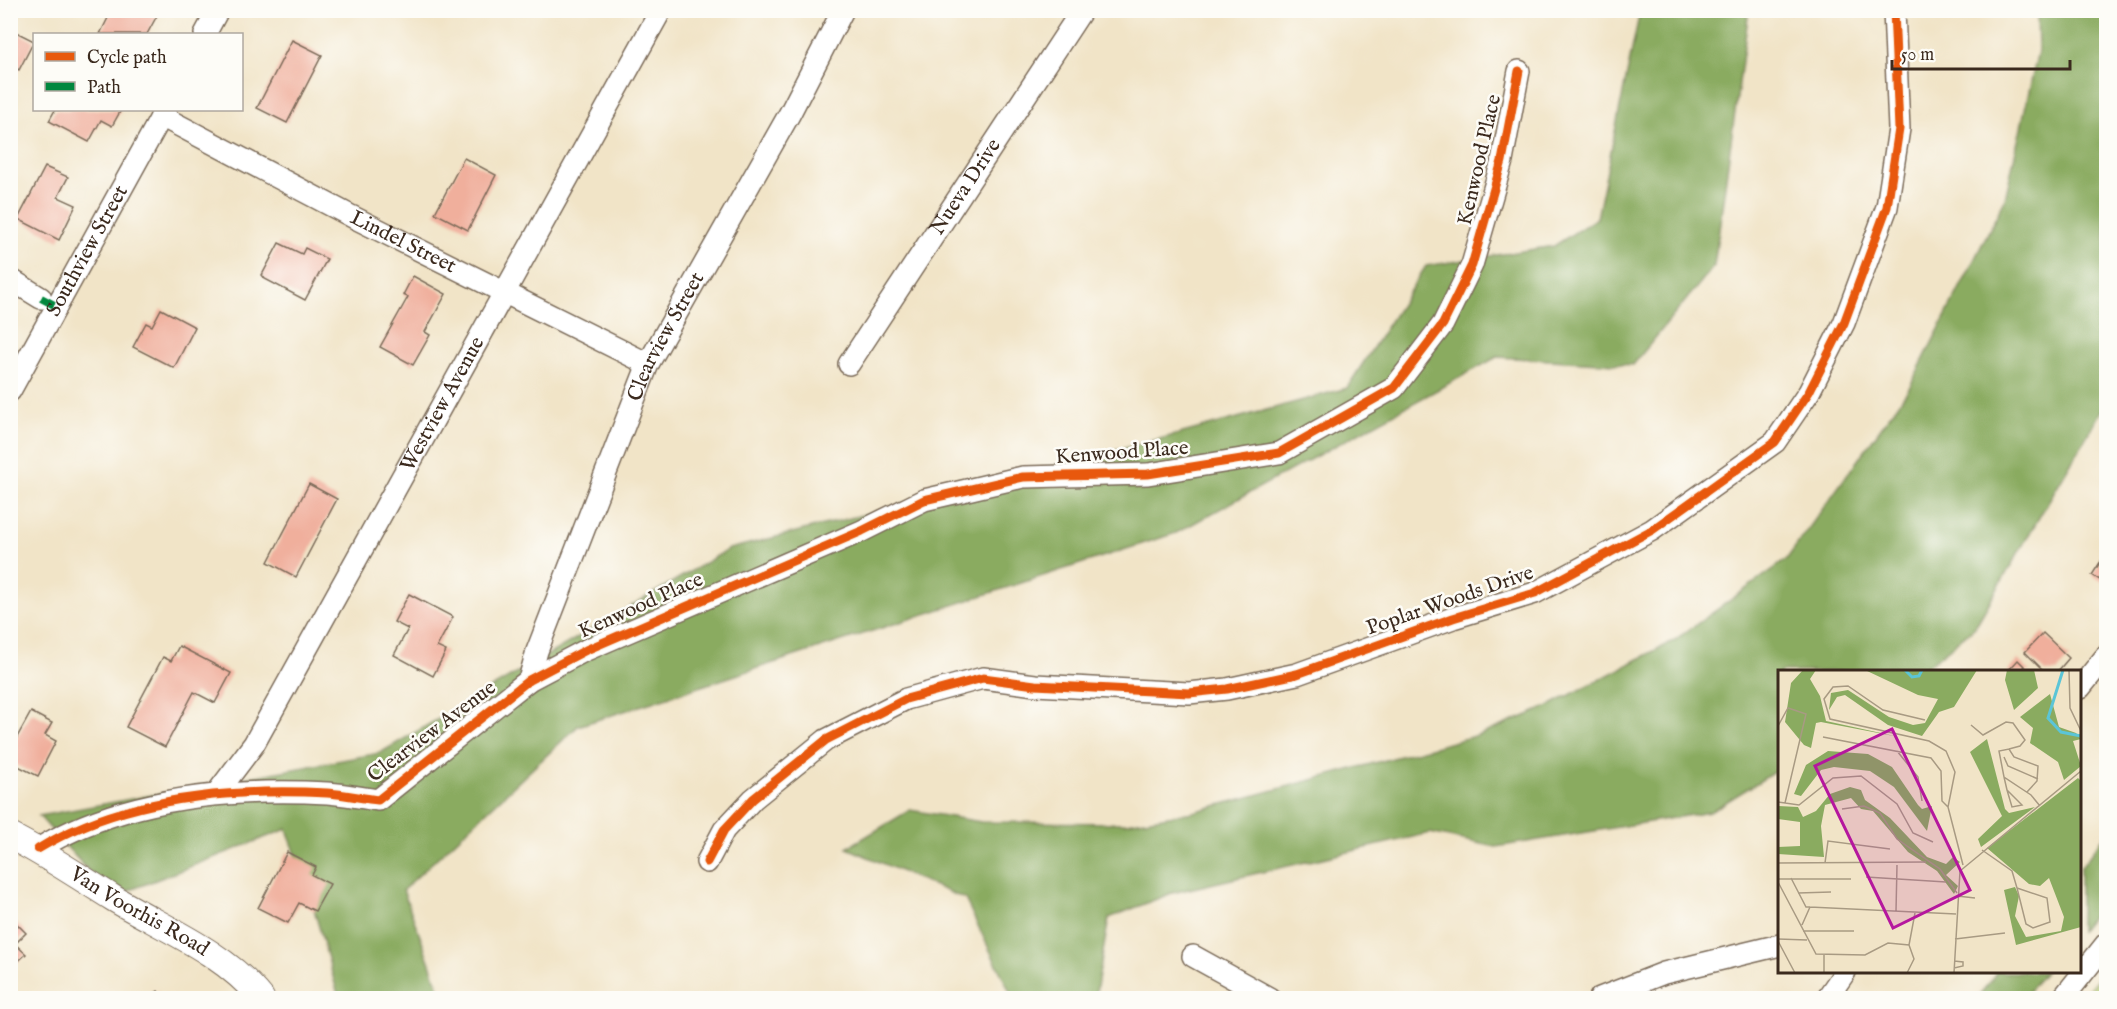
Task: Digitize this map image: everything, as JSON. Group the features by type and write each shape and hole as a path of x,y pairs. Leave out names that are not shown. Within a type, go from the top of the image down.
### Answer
{"street":[{"path":"206,33 218,10"},
{"name":"Westview Avenue","path":"217,793 254,744 661,10"},
{"name":"Clearview Street","path":"529,680 537,651 648,364 790,113 843,10"},
{"name":"Nueva Drive","path":"849,364 1082,10"},
{"name":"Poplar Woods Drive","path":"706,862 724,830 771,784 826,740 906,699 983,678 1035,685 1189,693 1227,689 1297,674 1453,618 1535,593 1653,530 1775,442 1809,392 1844,323 1887,207 1899,129 1894,10"},
{"name":"Kenwood Place","path":"529,680 586,650 862,531 924,500 1023,477 1148,474 1279,453 1394,388 1443,324 1472,265 1502,161 1519,71"},
{"name":"Lindel Street","path":"163,113 351,216 504,290 648,364"},
{"name":"Southview Street","path":"10,391 163,113"},
{"path":"10,279 41,298"},
{"path":"2081,686 2106,656"},
{"name":"Clearview Avenue","path":"38,849 86,824 217,793 330,793 378,800 529,680"},
{"name":"Van Voorhis Road","path":"11,836 38,849 112,897 214,956 261,999"},
{"path":"2063,999 2106,944"},
{"path":"1600,999 1664,973 1778,945"},
{"path":"1193,956 1269,999"},
{"path":"1827,999 1844,973"}],"green space":[{"path":"1640,11 1745,11 1748,17 1714,266 1633,365 1497,357 1176,533 578,726 403,890 442,996 437,998 339,998 312,902 287,829 112,897 39,816 380,753 729,549 1179,434 1347,388 1426,266 1554,246 1597,218"},
{"path":"2037,11 2106,11 2106,403 1975,627 1922,670 1778,670 1778,770 1710,812 1496,847 1430,833 1172,893 1109,918 1095,998 1013,998 965,899 847,848 910,810 981,822 1126,823 1193,812 1482,734 1547,707 1673,641 1786,560 1908,390 2005,199 2038,51"},
{"path":"2106,834 2106,898 2081,930 2081,867"},
{"path":"2106,968 2106,998 2081,998"},
{"path":"1996,973 2044,973 2023,998 1977,998"}],"building":[{"path":"112,10 157,10 159,12 148,33 100,33"},
{"path":"10,29 33,40 33,43 19,70 10,65"},
{"path":"292,40 322,55 287,123 257,108"},
{"path":"54,111 120,111 112,126 101,120 89,142 49,121"},
{"path":"464,158 496,175 468,230 435,213"},
{"path":"45,167 68,177 58,197 76,205 59,240 18,219"},
{"path":"279,243 302,254 305,248 327,259 305,300 265,279 262,275"},
{"path":"413,276 446,294 425,332 430,335 413,365 380,347 408,297 403,295"},
{"path":"161,309 195,327 174,368 133,347 146,323 152,326"},
{"path":"309,484 337,499 296,577 268,562"},
{"path":"2106,553 2106,584 2092,575"},
{"path":"409,594 453,617 437,647 446,651 433,676 394,655 408,629 394,622"},
{"path":"2043,633 2069,658 2059,670 2043,670 2025,652"},
{"path":"179,646 231,673 215,703 194,692 165,747 126,727 163,657 171,661"},
{"path":"2018,660 2028,670 2009,670"},
{"path":"31,712 52,723 45,735 56,741 38,776 10,762 10,750"},
{"path":"287,852 316,867 312,875 330,884 315,911 299,903 288,923 258,908"},
{"path":"10,917 26,933 15,944 26,954 10,969"},
{"path":"158,991 163,998 147,998"}],"marked path":[{"path":"41,298 56,306"}],"cycle path":[{"path":"707,862 724,830 753,799 826,740 906,699 983,678 1035,685 1189,693 1227,689 1297,674 1453,618 1535,593 1652,530 1775,442 1809,392 1844,323 1887,207 1899,129 1894,10"},
{"path":"38,849 105,818 178,800 253,792 333,794 378,800 529,680 586,650 862,531 924,500 1023,477 1148,474 1279,453 1394,388 1443,324 1472,265 1502,161 1519,71"}]}
